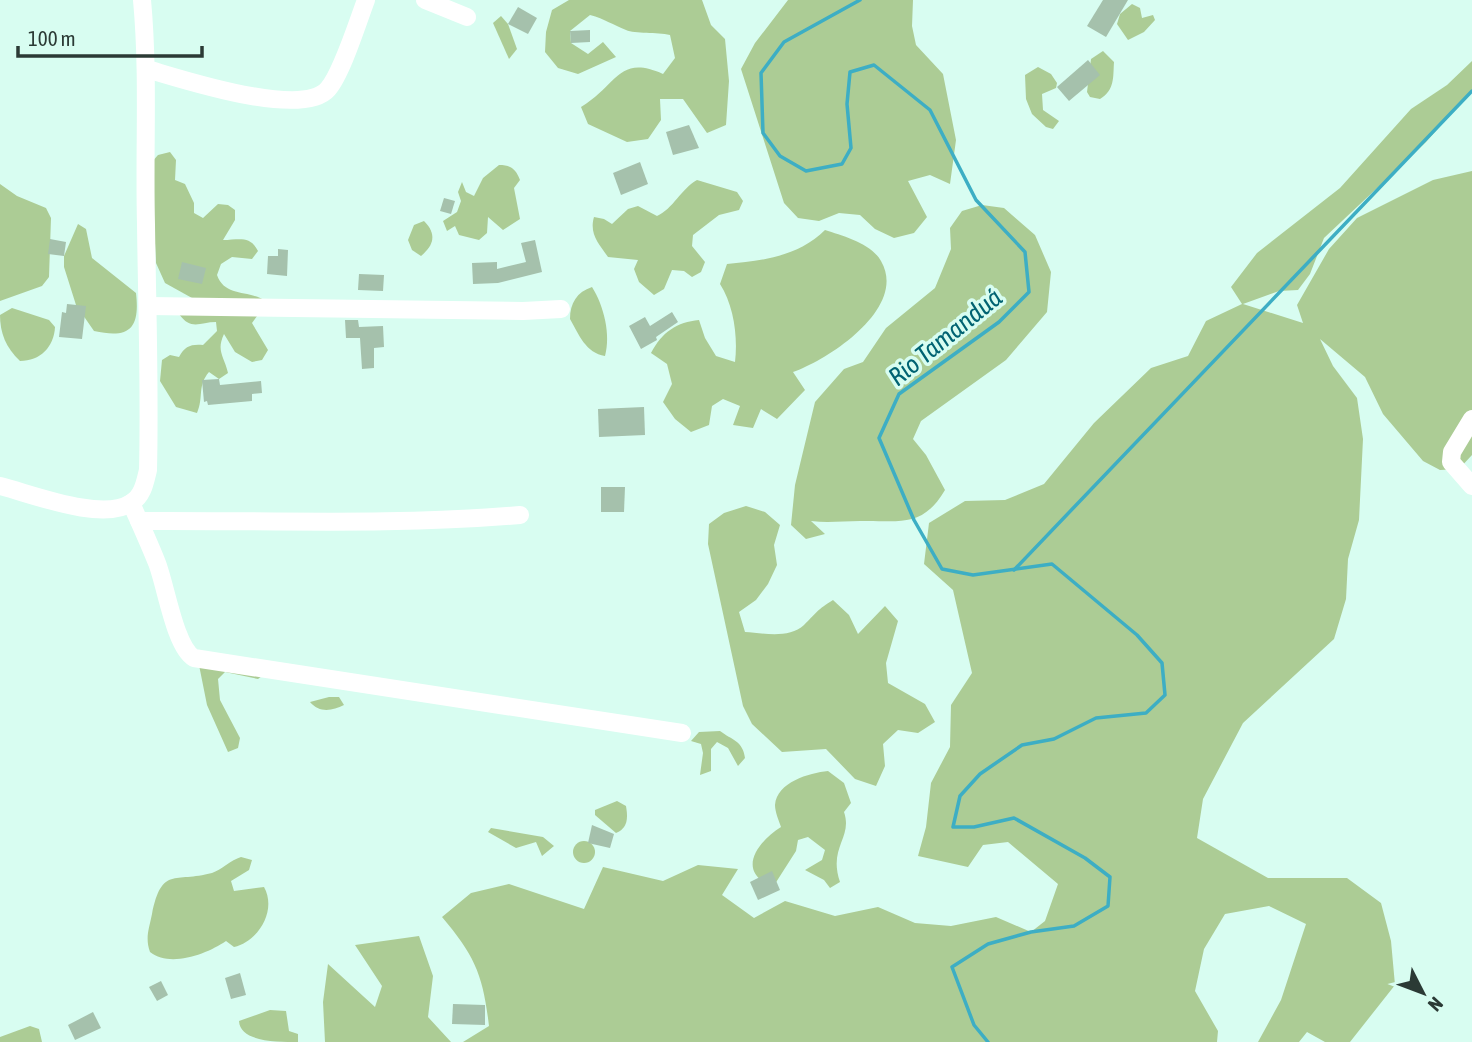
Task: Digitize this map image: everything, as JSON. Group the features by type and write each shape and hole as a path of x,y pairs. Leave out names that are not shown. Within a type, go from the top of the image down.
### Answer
{"street":[{"path":"0,486 105,511 131,503 145,485 148,470 146,352 149,306 146,226 147,69 142,0"},
{"path":"147,69 260,96 310,100 329,88 366,0"},
{"path":"425,0 467,17"},
{"path":"149,306 523,312 561,309"},
{"path":"1466,480 1451,462 1452,452 1472,419"},
{"path":"131,503 158,565 182,642 188,654 194,658 682,733"},
{"path":"139,521 293,523 467,519 520,514"}],"green space":[{"path":"569,0 702,0 711,25 725,39 729,81 726,125 707,133 683,99 660,99 661,120 648,139 627,142 588,124 581,107 619,75 636,68 663,74 675,58 670,35 630,31 590,15 570,31 571,43 588,54 603,42 616,57 578,74 558,68 545,52 546,32 552,10"},
{"path":"788,0 913,0 912,26 916,45 943,74 956,140 950,184 930,175 908,181 927,217 914,233 894,238 875,229 860,215 839,213 819,221 798,218 784,203 741,69 755,43"},
{"path":"1132,4 1140,8 1142,18 1153,15 1155,20 1144,32 1128,40 1117,24 1120,14"},
{"path":"501,16 508,24 517,49 509,59 493,23"},
{"path":"1103,51 1114,62 1114,73 1111,87 1100,99 1090,97 1087,92 1091,59"},
{"path":"1472,61 1472,90 1426,142 1324,238 1310,274 1298,290 1279,291 1243,304 1303,323 1297,305 1329,249 1357,218 1433,180 1472,171 1472,455 1459,469 1440,470 1423,461 1383,414 1365,377 1320,339 1333,366 1357,398 1363,439 1359,520 1348,559 1346,599 1334,639 1243,723 1203,799 1197,838 1268,878 1347,878 1381,903 1391,941 1395,985 1350,1042 1325,1042 1307,1032 1299,1042 1258,1042 1281,1000 1306,924 1269,906 1225,914 1204,949 1195,991 1218,1031 1217,1042 463,1042 489,1026 487,1008 476,967 442,917 471,893 509,884 584,909 603,867 663,881 698,865 738,869 722,895 754,918 785,901 835,916 878,907 915,923 951,926 996,917 1031,932 1045,921 1058,884 1008,842 983,845 968,867 918,856 926,827 931,783 950,747 951,705 972,673 953,590 924,564 929,523 965,501 1005,500 1044,484 1094,423 1151,368 1188,356 1206,321 1242,304 1231,287 1257,253 1340,188 1411,109 1447,85"},
{"path":"1038,67 1051,74 1057,83 1056,88 1042,94 1043,110 1059,121 1053,129 1046,127 1032,114 1026,99 1025,75"},
{"path":"170,152 176,160 175,180 185,184 194,203 194,213 203,218 218,204 228,205 235,210 235,220 223,240 248,240 258,251 252,259 232,257 221,264 217,275 221,282 232,290 267,302 252,323 268,350 262,360 252,362 235,352 224,334 221,349 228,373 219,379 209,372 205,377 197,413 176,407 160,381 162,360 170,355 179,357 189,346 203,345 217,331 216,322 192,324 183,319 179,314 192,298 165,283 156,263 151,163 158,155"},
{"path":"499,165 512,168 520,180 514,188 520,219 503,230 488,217 487,233 479,240 459,235 455,226 447,231 443,221 457,212 461,201 458,192 462,182 466,192 474,196 483,178"},
{"path":"697,180 737,192 743,201 739,210 719,215 693,235 692,246 705,262 701,272 692,277 684,271 672,270 664,289 654,295 639,282 634,269 638,260 608,257 594,234 594,217 612,224 628,209 638,206 657,216 668,209 686,188"},
{"path":"0,184 17,196 46,208 51,218 49,277 42,286 0,301"},
{"path":"982,205 1004,208 1035,235 1051,272 1047,312 1006,360 921,421 913,439 926,455 945,490 928,511 918,517 898,521 811,521 825,534 806,539 791,525 795,485 815,402 844,369 863,362 886,328 935,288 951,249 950,228 962,211"},
{"path":"424,221 431,230 432,239 429,248 421,256 412,250 408,240 414,225"},
{"path":"78,224 86,229 92,258 136,293 134,323 124,332 94,331 76,305 64,267 64,256"},
{"path":"825,230 864,245 881,261 886,278 884,296 875,313 861,329 826,356 793,372 805,390 777,419 761,409 753,428 733,425 740,406 723,399 712,406 709,425 691,432 675,419 663,402 672,384 667,364 651,353 655,346 671,329 699,320 705,338 716,356 735,362 734,322 729,302 720,284 727,264 779,256 804,246"},
{"path":"592,287 605,321 605,356 588,347 570,319 575,299"},
{"path":"12,308 49,320 55,327 49,347 40,356 20,361 11,351 1,328 0,315"},
{"path":"746,506 765,512 780,525 774,545 777,565 756,600 739,612 745,632 791,632 804,625 833,600 849,615 858,634 885,606 898,621 886,663 888,683 925,704 935,722 918,733 898,730 883,744 885,766 876,786 855,779 826,749 782,752 752,724 743,706 708,544 709,524 724,513"},
{"path":"199,665 262,676 258,679 225,672 218,679 220,700 240,738 238,748 228,752 207,705"},
{"path":"339,697 344,705 326,710 317,708 310,702"},
{"path":"720,731 739,744 745,758 738,766 728,748 717,742 711,749 711,771 700,775 703,753 701,744 691,741 699,732"},
{"path":"828,771 844,783 851,803 844,812 845,829 838,851 837,870 840,882 830,888 824,880 805,870 822,860 825,850 808,837 798,840 796,851 773,887 755,874 753,866 758,849 781,827 775,808 777,797 781,790 795,780"},
{"path":"617,801 626,806 627,818 623,828 616,833 595,815 595,810"},
{"path":"491,828 543,837 554,846 542,856 536,842 516,848 488,832"},
{"path":"584,841 592,844 595,852 592,860 584,863 576,860 573,852 576,844"},
{"path":"241,857 252,860 249,870 231,881 234,891 264,887 267,896 267,915 258,931 243,944 234,947 226,941 199,954 178,959 158,957 150,952 150,924 156,899 165,883 172,879 212,873"},
{"path":"419,936 433,976 428,1017 451,1042 325,1042 323,1002 328,964 375,1007 382,986 355,945"},
{"path":"270,1010 286,1011 289,1031 298,1034 298,1042 261,1039 253,1037 241,1028 239,1021"},
{"path":"30,1026 39,1029 42,1042 0,1042 0,1037"}],"building":[{"path":"1103,0 1128,0 1106,37 1087,26"},
{"path":"518,7 537,18 528,34 508,24"},
{"path":"590,30 590,42 571,43 570,31"},
{"path":"1088,60 1100,75 1069,101 1057,87"},
{"path":"689,125 699,148 673,155 666,132"},
{"path":"640,162 648,184 621,195 613,173"},
{"path":"444,198 455,201 451,214 440,211"},
{"path":"50,239 66,242 64,256 48,254"},
{"path":"535,240 542,272 498,283 473,284 472,263 497,262 497,269 526,262 521,243"},
{"path":"278,249 288,250 287,276 267,274 268,256 278,256"},
{"path":"182,262 206,268 202,284 178,279"},
{"path":"359,274 384,275 383,291 358,290"},
{"path":"67,304 86,306 82,339 59,337 62,312 66,313"},
{"path":"672,312 678,322 656,337 657,340 641,349 629,326 645,317 650,326"},
{"path":"345,320 358,320 359,327 383,326 384,347 374,348 374,368 362,369 360,338 346,338"},
{"path":"219,379 220,385 261,381 262,393 252,394 252,401 208,405 207,401 204,402 202,380"},
{"path":"644,407 645,435 599,437 598,409"},
{"path":"601,487 625,487 624,512 601,512"},
{"path":"592,825 614,834 610,848 588,843"},
{"path":"772,871 780,890 758,900 750,882"},
{"path":"240,973 246,995 231,999 225,978"},
{"path":"161,981 168,995 157,1001 149,987"},
{"path":"453,1004 485,1005 485,1025 452,1024"},
{"path":"93,1012 101,1028 75,1040 68,1025"}],"waterway":[{"name":"Rio Tamanduá","path":"860,0 784,42 761,73 763,133 780,156 806,171 842,164 851,148 847,104 850,72 874,65 930,110 976,200 1025,252 1029,292 999,322 899,394 879,438 914,520 942,569 973,575 1052,564 1137,635 1162,663 1165,695 1146,713 1096,718 1054,739 1022,745 980,774 960,796 953,827 974,827 1014,818 1085,858 1110,877 1108,906 1074,926 1031,932 988,944 952,967 974,1025 988,1042"},
{"path":"1014,570 1472,91"}]}
